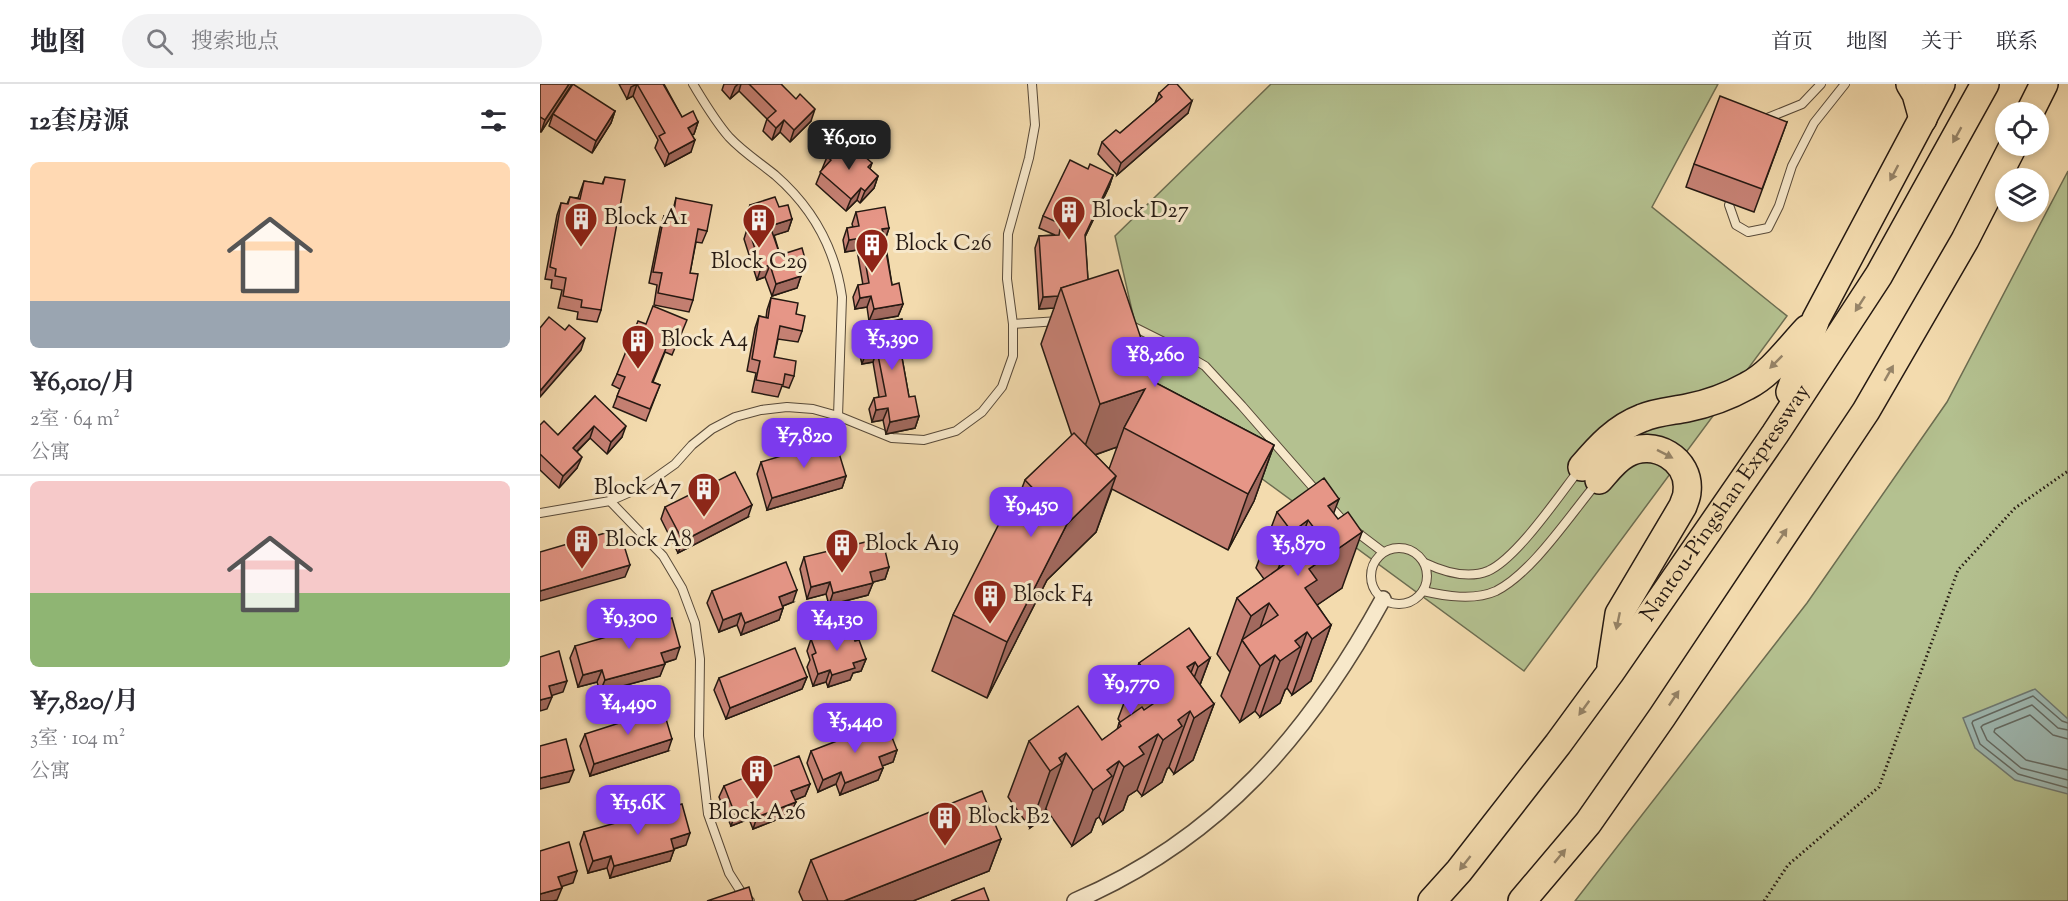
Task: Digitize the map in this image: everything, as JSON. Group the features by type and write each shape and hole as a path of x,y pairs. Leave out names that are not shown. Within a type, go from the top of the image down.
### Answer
{"highway":[{"path":"1910,84 1916,94 1923,119"},
{"path":"1775,434 1816,319 1941,84"},
{"name":"Nantou-Pingshan Expressway","path":"1432,901 1459,871 1558,744 1610,673 1775,434 1879,275 1985,84"},
{"path":"2035,102 2044,84"},
{"path":"1522,901 1588,823 1662,717 1866,411 1965,240 2008,156"},
{"path":"1590,473 1606,439 1640,419 1689,408 1722,398 1749,386 1779,360 1816,319"},
{"path":"1590,473 1627,453 1646,447 1664,451 1677,460 1686,477 1687,493 1683,506 1619,614 1610,673"}],"street":[{"path":"1075,901 1106,887 1158,858 1204,825 1246,788 1323,699 1357,647 1383,600"}],"lane":[{"path":"693,84 728,136 799,199 828,244 842,297 838,416"},
{"path":"540,513 610,501 644,486 675,464 692,445 712,429 735,417 761,410 787,407 813,409 838,416 892,438 924,440 956,431 982,412 1002,387 1013,356 1013,324 1007,279 1008,234 1029,158 1035,125 1032,84"},
{"path":"1758,121 1802,104 1821,84"},
{"path":"1736,184 1729,205 1736,225 1748,232 1768,228 1779,206 1792,166 1814,123 1845,84"},
{"path":"1013,324 1068,321"},
{"path":"1119,323 1129,324 1205,366 1346,524 1383,552"},
{"path":"1425,563 1444,572 1465,574 1488,571 1520,546 1590,473"},
{"path":"1424,591 1446,596 1473,596 1494,592 1512,580 1527,566 1590,473"},
{"path":"610,501 663,556 682,588 695,623 700,659 699,736 708,814 729,873 743,895 750,901"},
{"path":"1402,547 1419,555 1428,572 1424,591 1418,598 1401,604 1383,600 1372,585 1371,576 1376,558 1383,552 1402,547"}],"path":[{"path":"1764,901 1788,866 1879,788 1958,570 2015,508 2068,471"}],"green space":[{"path":"1271,84 1718,84 1652,207 1787,316 1524,671 1152,398 1115,236"},
{"path":"2068,171 2068,901 1575,901 1807,603 1947,402 2041,222 2049,222 2049,207"}],"water":[{"path":"2035,689 2068,719 2068,794 2015,780 1975,748 1963,718"}],"building":[{"path":"540,84 569,84 545,120 540,117"},
{"path":"573,84 615,111 596,141 553,114"},
{"path":"637,84 663,84 682,117 693,111 698,122 688,128 695,140 669,154 659,136 665,133"},
{"path":"749,84 781,84 796,99 800,94 815,109 794,130 784,120 776,128 767,119 776,111"},
{"path":"1169,84 1177,84 1192,101 1121,163 1102,142 1116,130 1120,133 1162,97 1159,93"},
{"path":"1720,96 1787,122 1762,189 1694,164"},
{"path":"841,143 850,151 854,147 872,163 868,167 878,176 865,191 861,188 851,199 820,172 831,160 827,157"},
{"name":"Block D27","path":"1070,160 1088,169 1090,164 1113,175 1085,235 1088,280 1061,288 1058,296 1043,297 1039,236 1059,235 1061,224 1043,216"},
{"name":"Block A1","path":"605,177 625,180 601,310 581,307 582,300 563,296 566,278 555,276 556,269 550,267 561,203 568,204 570,197 580,199 584,181 603,184"},
{"path":"775,197 779,207 788,205 792,219 770,226 780,255 802,248 806,262 798,265 801,276 776,284 770,265 761,268 748,227 756,224 750,205"},
{"path":"676,198 712,205 707,231 698,229 690,273 698,274 693,300 658,293 662,273 653,272 664,216 673,218"},
{"name":"Block C26","path":"885,207 889,228 882,229 892,285 899,283 903,304 874,309 871,296 860,298 858,285 869,283 861,238 849,240 847,228 859,226 856,212"},
{"path":"1118,270 1156,383 1274,445 1248,494 1124,428 1145,389 1100,404 1061,288"},
{"path":"771,298 798,303 796,314 805,316 802,331 780,326 774,357 796,361 794,376 785,374 783,385 756,380 760,361 752,359 759,316 768,318"},
{"name":"Block A4","path":"653,306 687,320 677,344 669,341 652,382 660,385 650,409 617,396 625,377 617,374 638,321 646,324"},
{"path":"549,317 565,330 569,325 585,338 540,391 540,328"},
{"path":"902,319 906,340 899,341 909,397 915,396 919,416 890,422 888,408 876,410 874,398 886,396 877,350 866,352 864,340 875,338 873,325"},
{"path":"595,396 626,426 611,442 594,426 573,448 582,457 563,476 540,454 540,425 544,421 558,435"},
{"path":"1074,433 1116,476 1067,524 1007,642 953,615 1013,496 1039,510 1047,503 1025,480"},
{"path":"835,440 846,476 772,498 761,462"},
{"name":"Block A7","path":"735,472 752,505 683,541 665,507"},
{"path":"1324,478 1339,499 1328,506 1338,519 1348,512 1362,532 1309,569 1317,580 1305,588 1331,625 1312,639 1307,632 1295,641 1300,647 1280,661 1275,655 1260,666 1242,640 1278,615 1269,603 1251,616 1237,598 1298,555 1294,549 1318,533 1308,520 1292,532 1277,512"},
{"name":"Block A8","path":"619,529 630,565 540,591 540,552"},
{"name":"Block A19","path":"882,538 889,567 870,572 873,583 833,593 830,582 811,587 804,557"},
{"path":"786,562 797,590 779,597 783,608 745,623 741,613 723,620 712,591"},
{"path":"672,618 680,647 661,653 665,664 605,680 602,670 583,675 575,646"},
{"path":"850,627 855,641 859,640 866,659 853,663 855,668 832,675 830,670 818,674 812,655 816,653 811,639"},
{"path":"1189,628 1210,658 1198,667 1195,662 1187,667 1214,704 1194,718 1190,711 1178,720 1182,726 1163,740 1158,734 1139,747 1144,754 1124,767 1119,761 1107,770 1112,776 1093,790 1066,753 1059,758 1062,763 1050,771 1029,741 1078,706 1102,740 1121,726 1119,723 1142,707 1144,710 1163,697 1139,663"},
{"path":"795,648 807,677 730,708 719,678"},
{"path":"559,651 567,681 549,686 552,697 540,700 540,657"},
{"path":"663,709 672,739 594,764 585,734"},
{"path":"886,722 897,750 879,757 883,768 845,783 841,772 823,780 811,751"},
{"path":"566,739 574,770 540,778 540,746"},
{"name":"Block A26","path":"799,756 810,784 791,791 796,802 757,817 753,807 735,814 724,786"},
{"path":"982,791 1001,839 844,901 828,901 811,860"},
{"path":"682,804 690,833 671,839 674,850 614,866 611,856 593,861 584,832"},
{"path":"569,842 577,871 558,877 562,888 540,894 540,851"},
{"path":"749,887 753,901 707,901"},
{"path":"984,888 989,901 951,901"}],"place":[{"name":"Block D27","path":"1069,241"},
{"name":"Block A1","path":"581,248"},
{"name":"Block C29","path":"759,249"},
{"name":"Block C26","path":"872,274"},
{"name":"Block A4","path":"638,370"},
{"name":"Block A7","path":"704,518"},
{"name":"Block A8","path":"582,570"},
{"name":"Block A19","path":"842,574"},
{"name":"Block F4","path":"990,625"},
{"name":"Block A26","path":"757,800"},
{"name":"Block B2","path":"945,847"}]}
